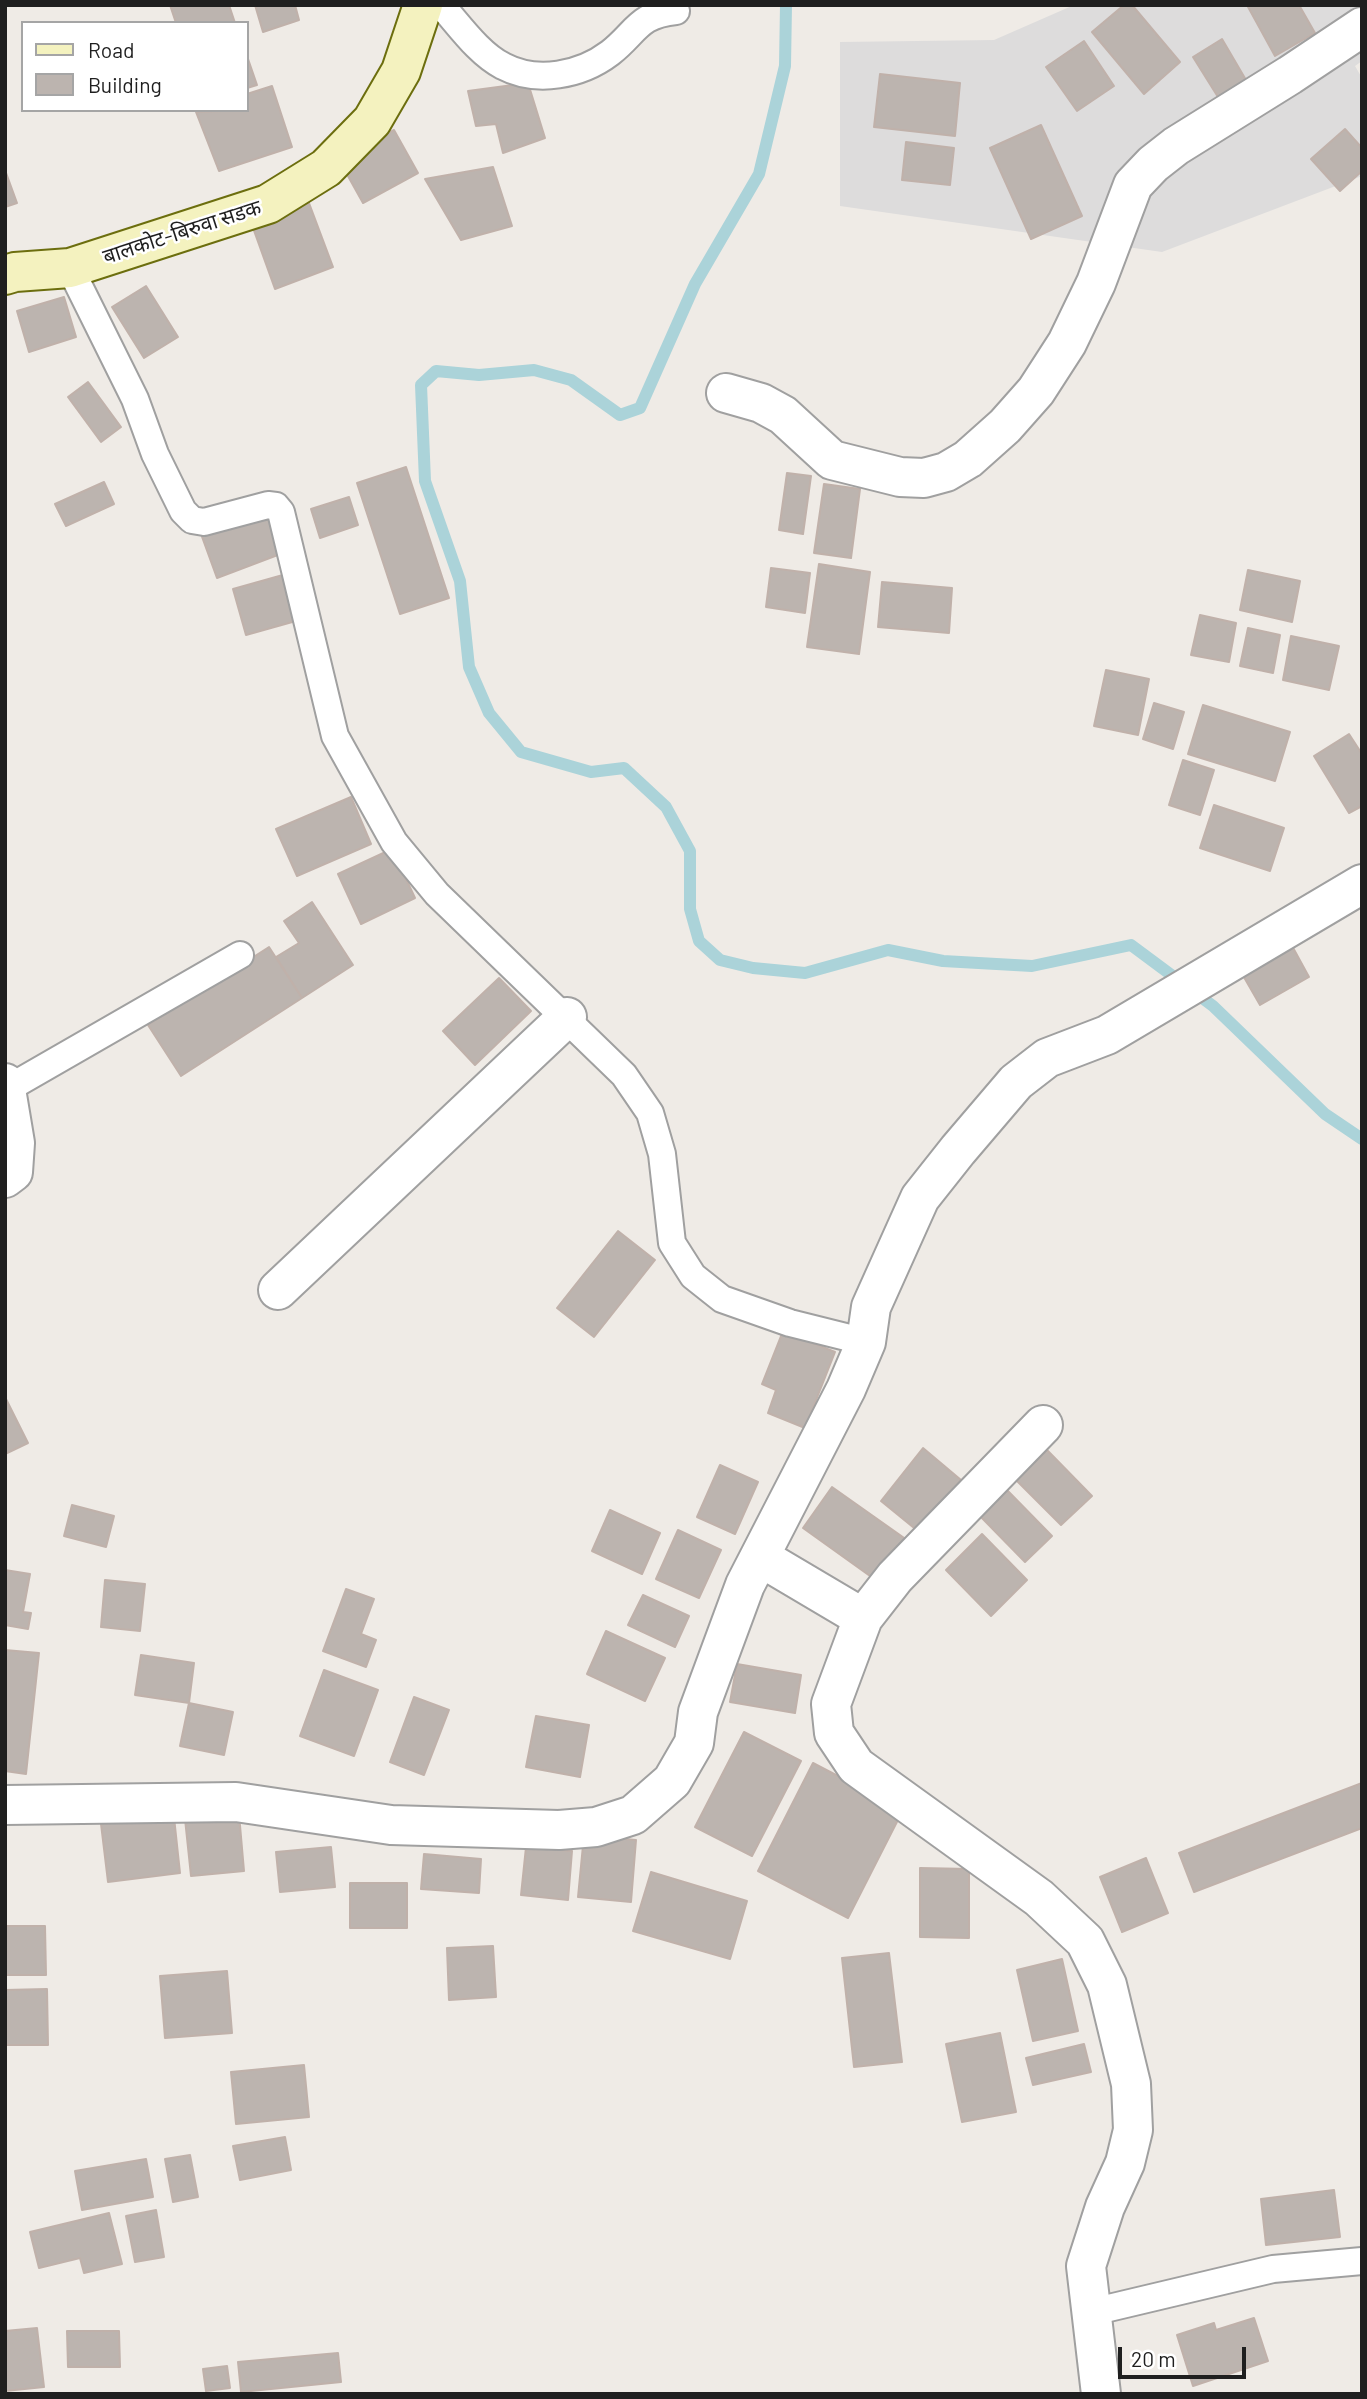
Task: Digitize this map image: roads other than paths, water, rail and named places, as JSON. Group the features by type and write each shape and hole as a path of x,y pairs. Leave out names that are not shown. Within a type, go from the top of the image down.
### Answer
{"main road":[{"name":"बालकोट-बिरुवा सडक","path":"5,275 70,268 268,204 326,168 372,121 401,71 423,5"}],"street":[{"path":"726,393 761,403 783,415 832,460 900,477 924,478 946,471 968,459 1005,426 1036,391 1067,342 1096,283 1133,185 1153,164 1176,146 1362,27"},
{"path":"5,1805 236,1802 391,1825 559,1830 596,1827 633,1815 672,1781 694,1744 698,1712 745,1585 846,1389 866,1342 871,1307 920,1198 1016,1082 1046,1058 1107,1035 1362,884"},
{"path":"278,1290 566,1017"},
{"path":"5,1178 13,1172 15,1143 6,1086"},
{"path":"1043,1425 895,1577 863,1618 831,1704 834,1733 856,1766 1039,1898 1085,1941 1107,1985 1132,2084 1133,2130 1125,2163 1105,2207 1086,2266 1101,2394"},
{"path":"760,1557 863,1618"}],"lane":[{"path":"441,5 482,50 503,66 528,74 553,76 578,71 610,53 642,21 659,12 676,11"},
{"path":"70,268 135,399 155,454 183,511 192,520 204,522 268,505 276,506 281,512 335,736 394,842 437,894 624,1075 650,1113 662,1154 672,1243 693,1276 722,1299 790,1323 866,1342"},
{"path":"6,1086 240,955"},
{"path":"1092,2312 1273,2269 1362,2261"}],"waterway":[{"path":"786,5 785,66 759,174 695,284 640,408 620,415 571,380 534,370 479,375 436,371 421,385 425,481 460,581 469,667 489,713 521,752 591,772 624,768 666,807 690,851 690,909 699,941 720,960 753,968 805,973 888,950 943,961 1032,966 1131,945 1213,1006 1325,1114 1362,1139"}]}
